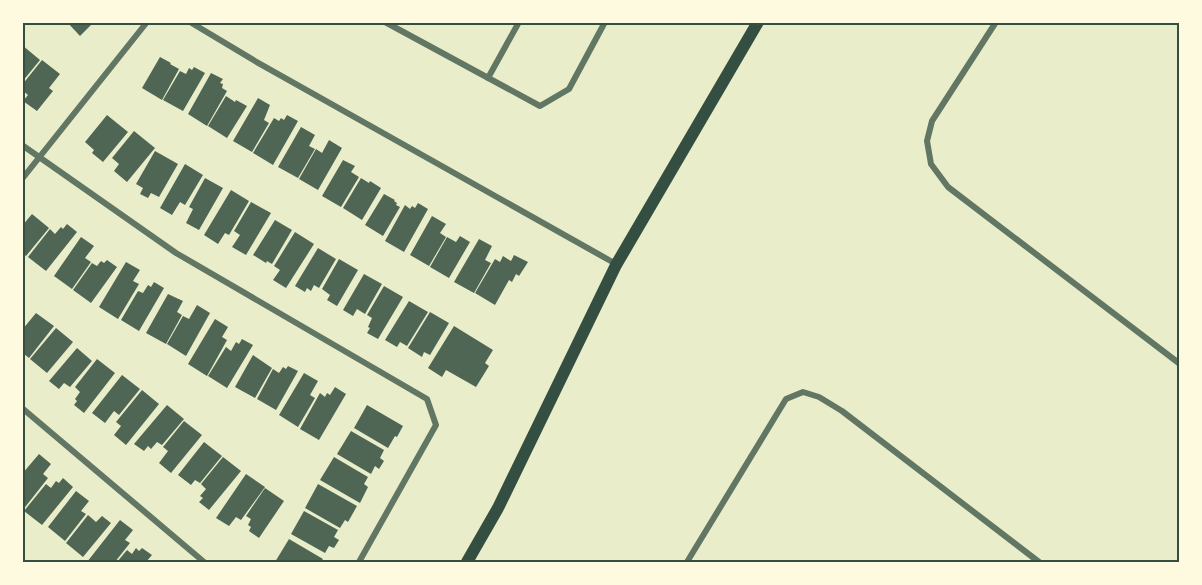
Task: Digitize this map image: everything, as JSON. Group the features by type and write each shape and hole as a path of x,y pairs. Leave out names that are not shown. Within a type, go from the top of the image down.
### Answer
{"main road":[{"path":"467,562 498,508 616,265 758,22"}],"street":[{"path":"22,179 147,22"},
{"path":"190,22 255,62 616,265"},
{"path":"385,22 540,106 569,89 605,22"},
{"path":"488,78 519,22"},
{"path":"996,22 933,121 927,141 931,164 948,188 1179,364"},
{"path":"22,145 176,253 427,399 436,425 358,562"},
{"path":"687,562 786,399 803,392 819,397 842,411 1039,562"},
{"path":"22,408 204,562"}],"building":[{"path":"67,22 94,22 80,36"},
{"path":"22,45 40,60 22,82"},
{"path":"160,57 179,69 162,100 142,88"},
{"path":"42,60 60,74 49,88 53,91 37,111 23,101 28,95 22,90 22,85"},
{"path":"194,67 205,73 183,111 163,100 180,71 186,74 189,68 192,70"},
{"path":"211,73 223,79 220,83 227,91 207,126 188,114"},
{"path":"226,96 247,106 227,138 208,126"},
{"path":"258,98 270,105 264,120 269,123 252,152 233,141"},
{"path":"107,115 128,132 103,162 92,153 94,150 85,142"},
{"path":"287,115 298,121 273,165 253,153 274,118 279,121 281,118 284,120"},
{"path":"301,127 315,135 309,146 315,149 298,178 278,167"},
{"path":"134,131 155,148 127,182 114,171 119,164 112,158"},
{"path":"329,140 342,148 318,190 299,179 316,149 322,153"},
{"path":"155,151 178,164 159,197 151,193 148,198 140,194 143,188 136,184"},
{"path":"343,160 355,166 351,172 359,177 341,207 322,196"},
{"path":"185,164 203,175 185,205 180,202 172,215 160,208"},
{"path":"205,178 223,188 199,230 186,223 193,209 189,207"},
{"path":"361,178 381,188 362,220 343,208"},
{"path":"231,190 249,201 229,235 225,233 218,244 204,235"},
{"path":"384,194 395,200 396,205 400,207 383,236 365,225"},
{"path":"251,202 271,213 246,255 232,247 240,235 234,231"},
{"path":"418,203 428,209 404,252 385,241 405,205 410,209 412,206 415,208"},
{"path":"32,214 49,228 26,256 22,253 22,226"},
{"path":"432,216 446,224 440,233 446,237 429,266 410,255"},
{"path":"275,220 292,230 272,264 253,255"},
{"path":"67,224 77,232 46,271 28,257 50,229 55,234"},
{"path":"295,232 314,244 286,288 273,280 280,270 274,266"},
{"path":"460,236 470,242 449,278 430,267 447,237 456,242"},
{"path":"81,237 94,246 85,258 91,262 72,289 54,276"},
{"path":"479,239 492,246 485,260 491,263 474,293 454,282"},
{"path":"318,248 336,259 319,288 314,285 311,291 307,288 305,292 295,286"},
{"path":"514,255 528,262 519,276 516,274 512,282 509,280 495,305 475,293 495,259 500,262 503,256 511,261"},
{"path":"339,259 358,270 337,306 327,300 330,295 322,289"},
{"path":"107,260 117,267 91,303 73,290 92,263 97,266 101,261 104,263"},
{"path":"126,262 140,270 133,281 139,284 118,319 99,307"},
{"path":"364,274 382,284 365,314 357,309 353,316 343,310"},
{"path":"154,282 164,288 139,331 121,320 138,291 143,293 148,285 151,287"},
{"path":"384,286 403,297 378,339 367,333 372,318 367,315"},
{"path":"168,294 183,301 177,312 182,315 166,344 146,333"},
{"path":"409,301 428,312 407,346 400,342 397,347 385,340"},
{"path":"197,305 210,313 186,356 167,344 183,316 189,319"},
{"path":"430,312 449,323 430,355 424,352 422,357 408,348"},
{"path":"36,313 54,326 29,358 24,354 22,356 22,330"},
{"path":"215,319 228,327 222,337 227,340 207,376 188,364"},
{"path":"454,326 493,350 485,363 489,366 476,387 446,370 442,377 428,368"},
{"path":"56,328 73,342 47,373 30,359"},
{"path":"242,339 253,345 227,388 208,376 226,347 231,351 236,342 239,344"},
{"path":"77,348 92,361 70,387 64,383 59,389 49,381"},
{"path":"253,355 272,368 255,398 235,387"},
{"path":"97,359 115,373 84,413 74,405 80,392 75,387"},
{"path":"288,366 298,371 276,410 257,399 273,369 279,373 283,367 286,369"},
{"path":"304,373 318,381 310,395 315,398 298,427 279,415"},
{"path":"122,375 140,389 119,415 114,411 105,423 92,413"},
{"path":"335,387 346,394 319,440 300,429 320,393 325,397 327,393 330,395"},
{"path":"142,390 159,404 126,445 114,435 121,426 116,422"},
{"path":"167,405 184,419 162,445 157,442 151,449 148,446 144,451 134,444"},
{"path":"367,405 403,426 388,448 354,428"},
{"path":"184,421 202,435 171,473 159,463 168,451 163,447"},
{"path":"351,431 384,450 380,458 384,461 379,469 375,466 371,474 337,454"},
{"path":"204,442 222,456 200,483 195,480 191,485 178,475"},
{"path":"39,454 51,464 43,474 48,478 22,511 22,474"},
{"path":"223,457 241,471 209,510 199,502 203,498 200,496 206,489 201,484"},
{"path":"334,457 368,477 364,484 368,487 360,503 320,480"},
{"path":"246,474 265,487 241,520 236,517 229,526 216,518"},
{"path":"63,478 73,487 42,525 24,511 46,484 51,488 56,481 59,483"},
{"path":"318,484 357,506 348,522 345,520 340,528 305,508"},
{"path":"265,488 284,501 259,538 249,531 251,527 248,525 251,519 246,516"},
{"path":"76,491 89,501 81,511 86,514 65,541 48,527"},
{"path":"304,511 338,530 334,537 339,540 334,548 329,546 325,553 291,534"},
{"path":"88,515 96,522 102,516 111,523 83,557 66,543"},
{"path":"120,520 133,530 125,540 130,543 115,562 87,562"},
{"path":"289,539 323,559 321,562 275,562"},
{"path":"136,548 139,551 142,548 152,555 146,562 117,562 127,550 132,554"}]}
